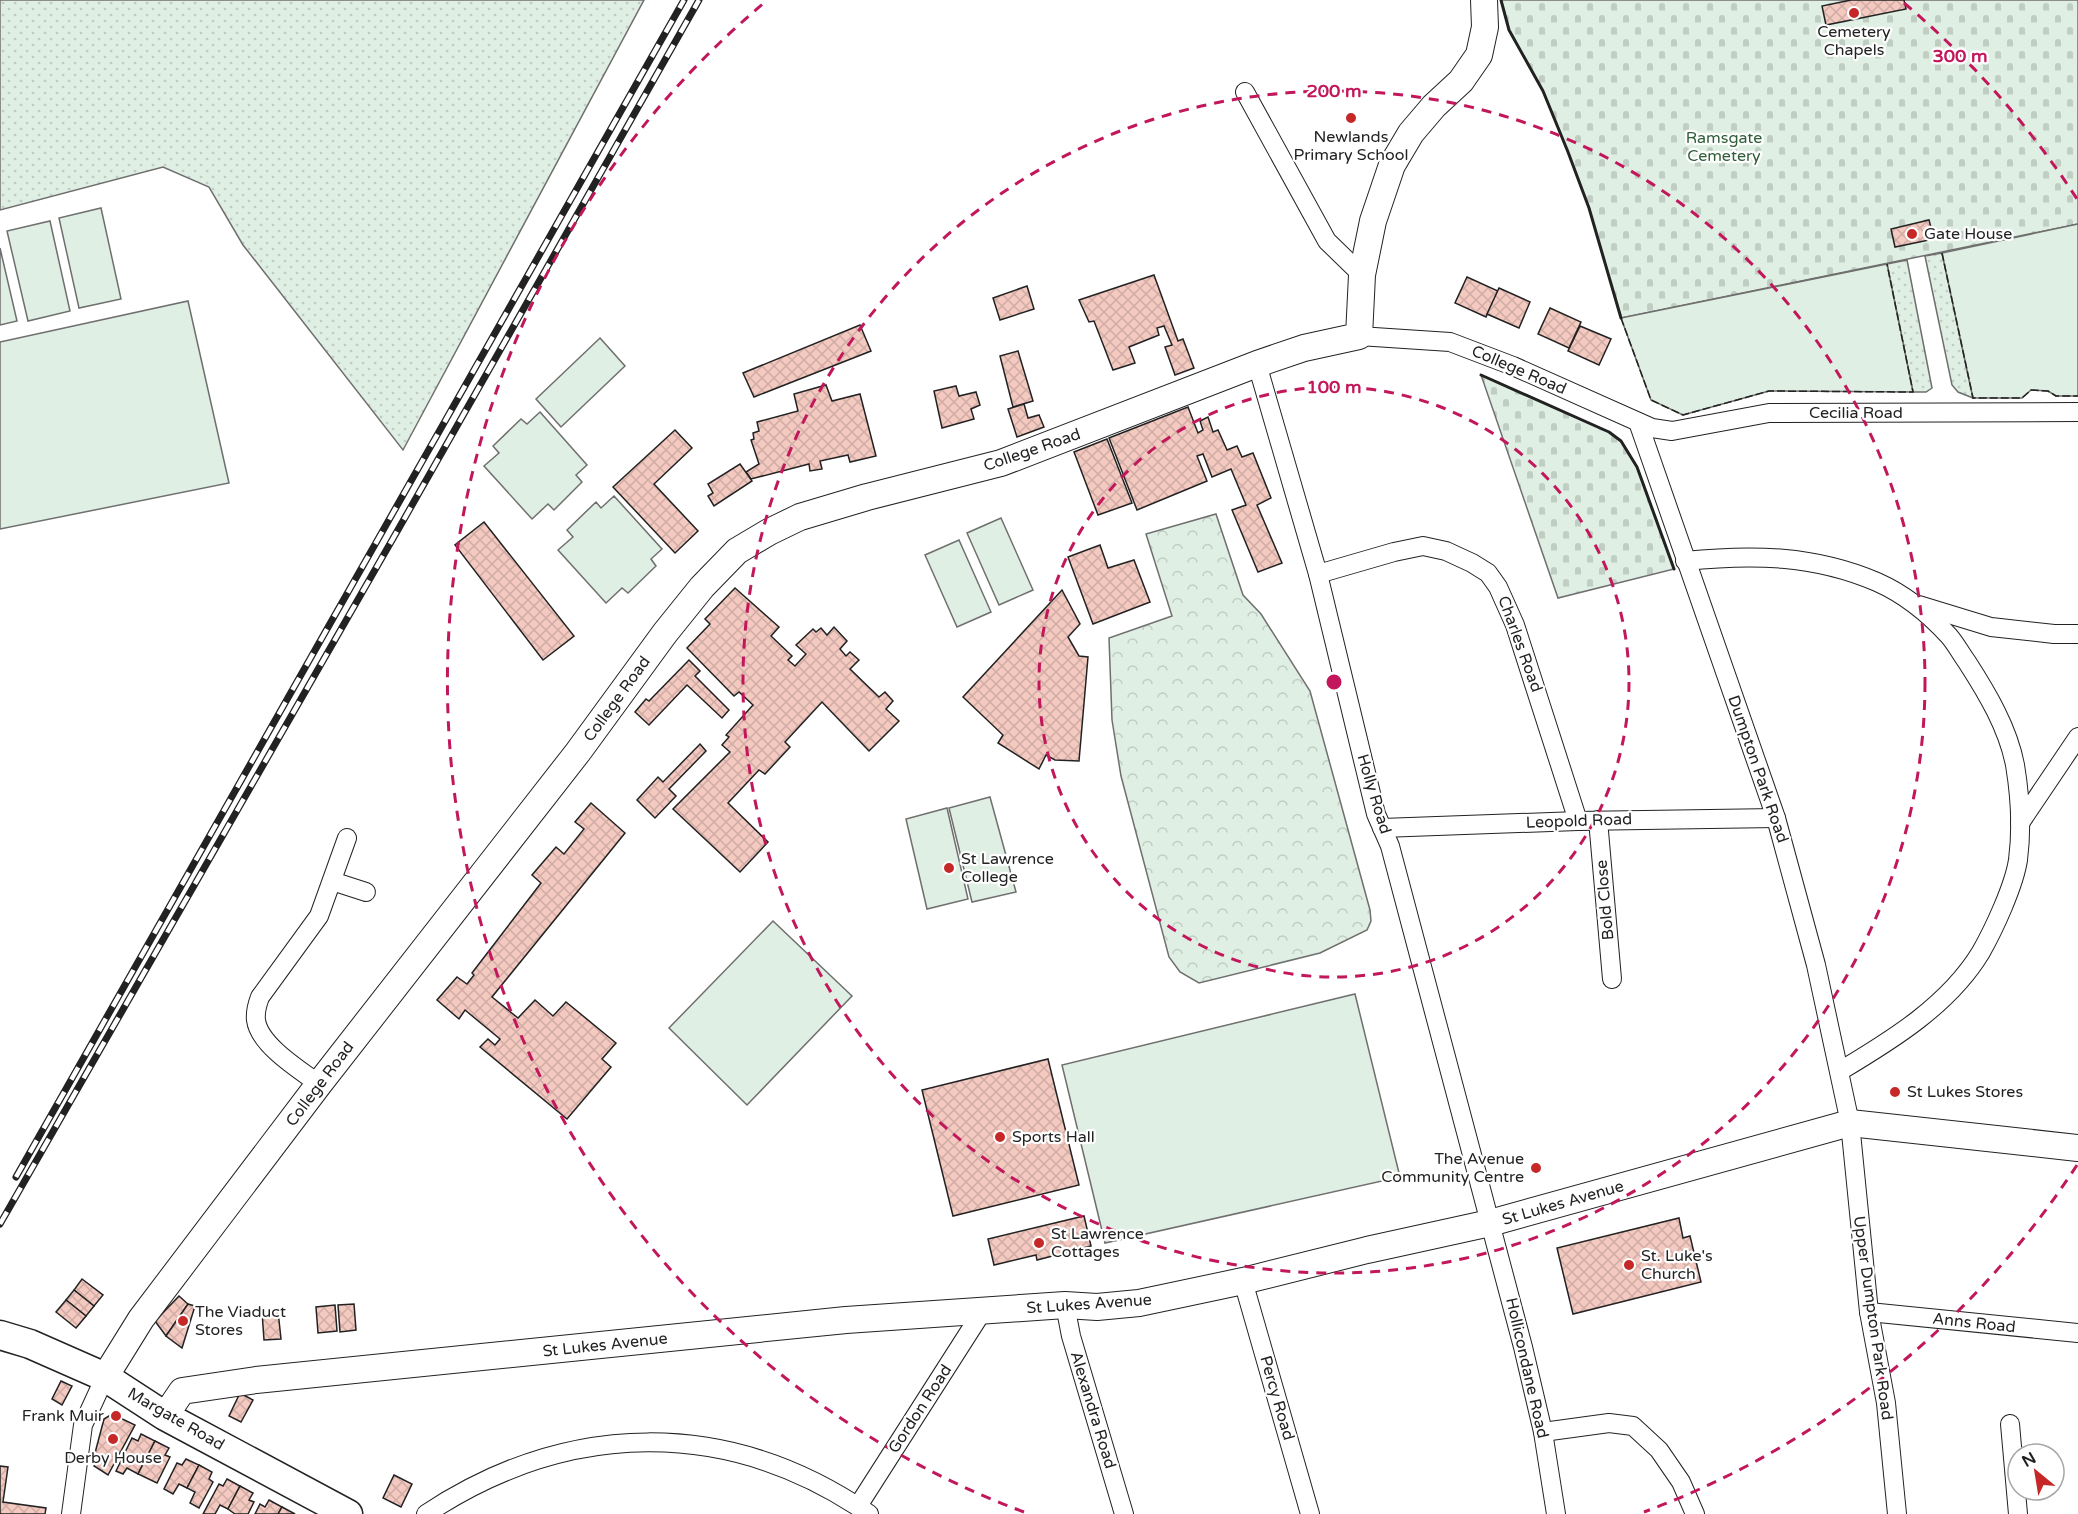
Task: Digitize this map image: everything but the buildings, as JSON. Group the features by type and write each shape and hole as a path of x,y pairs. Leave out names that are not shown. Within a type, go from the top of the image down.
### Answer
{"main road":[{"name":"Margate Road","path":"0,1335 30,1344 105,1377 165,1416 348,1514"}],"street":[{"path":"1359,336 1362,275 1373,220 1392,165 1411,133 1434,106 1461,81 1479,55 1485,27 1484,0"},
{"path":"1245,92 1327,241 1362,275"},
{"name":"College Road","path":"105,1377 141,1319 319,1084 573,758 665,633 702,587 738,551 769,532 800,518 867,497 906,489 1001,463 1257,364 1304,348 1359,336 1450,342 1513,366 1638,422"},
{"name":"Holly Road","path":"1257,364 1318,574 1376,814 1390,846 1490,1223"},
{"name":"Cecilia Road","path":"1638,422 1652,428 1672,431 1769,413 2078,412"},
{"name":"Dumpton Park Road","path":"1638,422 1776,818 1816,965 1850,1123"},
{"name":"Charles Road","path":"1318,574 1423,546 1446,551 1472,562 1488,573 1498,587 1515,625 1578,820"},
{"path":"1685,561 1724,557 1799,559 1841,569 1878,582 1914,603 1991,627 2054,634 2078,634"},
{"path":"1840,1071 1875,1050 1933,1008 1960,980 1981,952 2006,900 2018,861 2020,823 2015,764 2002,725 1983,687 1950,637 1914,603"},
{"path":"2020,823 2078,736"},
{"name":"Leopold Road","path":"1382,828 1578,820 1776,818"},
{"name":"Bold Close","path":"1598,820 1612,979"},
{"path":"319,1084 266,1043 258,1029 256,1010 260,997 319,916 347,838"},
{"path":"332,881 366,892"},
{"name":"St Lukes Avenue","path":"165,1416 182,1391 256,1380 846,1320 1065,1305 1097,1307 1139,1303 1490,1223 1850,1123 2078,1148"},
{"name":"Upper Dumpton Park Road","path":"1850,1123 1869,1312 1886,1403 1897,1514"},
{"name":"Hollicondane Road","path":"1490,1223 1524,1347 1543,1432 1556,1514"},
{"name":"Percy Road","path":"1243,1281 1310,1514"},
{"name":"Alexandra Road","path":"1065,1305 1071,1336 1124,1514"},
{"name":"Gordon Road","path":"864,1510 982,1312"},
{"name":"Anns Road","path":"1869,1312 2078,1333"},
{"path":"71,1514 83,1425 105,1377"},
{"path":"1543,1432 1609,1423 1633,1426 1659,1450 1681,1482 1695,1514"},
{"path":"2010,1424 2013,1442"},
{"path":"426,1514 458,1493 507,1471 570,1451 614,1443 679,1442 735,1452 793,1470 864,1510"}],"green space":[{"path":"0,0 644,0 403,450 243,245 209,187 163,167 0,210"},
{"name":"Ramsgate Cemetery","path":"1501,0 2078,0 2078,224 1621,318 1589,208 1568,152 1543,91 1509,30"},
{"path":"101,208 121,299 79,308 59,218"},
{"path":"50,221 70,311 28,321 7,231"},
{"path":"2078,224 2078,396 2056,396 2048,391 2031,390 2022,398 1973,398 1942,253"},
{"path":"0,248 17,321 0,325"},
{"path":"1942,253 1973,398 1958,392 1952,385 1925,256"},
{"path":"1907,260 1932,388 1926,392 1913,392 1887,264"},
{"path":"1887,264 1913,392 1769,391 1683,415 1651,400 1621,318"},
{"path":"188,301 229,483 0,529 0,342"},
{"path":"600,338 625,366 561,427 536,399"},
{"path":"1481,375 1609,432 1621,441 1637,467 1674,569 1558,598"},
{"path":"540,412 587,465 576,475 582,482 554,510 548,504 532,519 484,466 499,453 493,446 521,419 527,424"},
{"path":"614,496 662,549 651,559 656,566 628,593 622,588 606,603 558,550 573,537 567,530 596,502 601,508"},
{"path":"1216,514 1243,595 1261,614 1310,691 1370,910 1371,921 1367,930 1320,953 1199,983 1180,972 1169,957 1121,776 1112,720 1109,638 1172,616 1146,534"},
{"path":"1001,518 1033,590 999,605 967,533"},
{"path":"959,540 991,612 957,627 925,555"},
{"path":"990,797 1016,892 972,902 949,808"},
{"path":"947,808 968,899 927,909 906,819"},
{"path":"773,921 852,996 747,1105 669,1028"},
{"path":"1355,994 1400,1177 1105,1243 1062,1065"}],"railway":[{"path":"16,1177 684,0"},
{"path":"0,1224 699,0"}],"fence":[{"path":"1942,253 1973,398 2022,398 2031,390 2048,391 2056,396 2078,396"},
{"path":"1621,318 1651,400 1683,415 1769,391 1913,392 1887,264"}],"wall":[{"path":"1501,0 1509,30 1543,91 1568,152 1589,208 1621,318"},
{"path":"1481,375 1609,432 1621,441 1637,467 1674,569"}],"place":[{"name":"Cemetery Chapels","path":"1854,13"},
{"name":"Newlands Primary School","path":"1351,118"},
{"name":"Gate House","path":"1912,234"},
{"name":"St Lawrence College","path":"949,868"},
{"name":"St Lukes Stores","path":"1895,1092"},
{"name":"Sports Hall","path":"1000,1137"},
{"name":"The Avenue Community Centre","path":"1536,1168"},
{"name":"St Lawrence Cottages","path":"1039,1243"},
{"name":"St. Luke's Church","path":"1629,1265"},
{"name":"The Viaduct Stores","path":"183,1321"},
{"name":"Frank Muir","path":"116,1416"},
{"name":"Derby House","path":"113,1439"}]}
